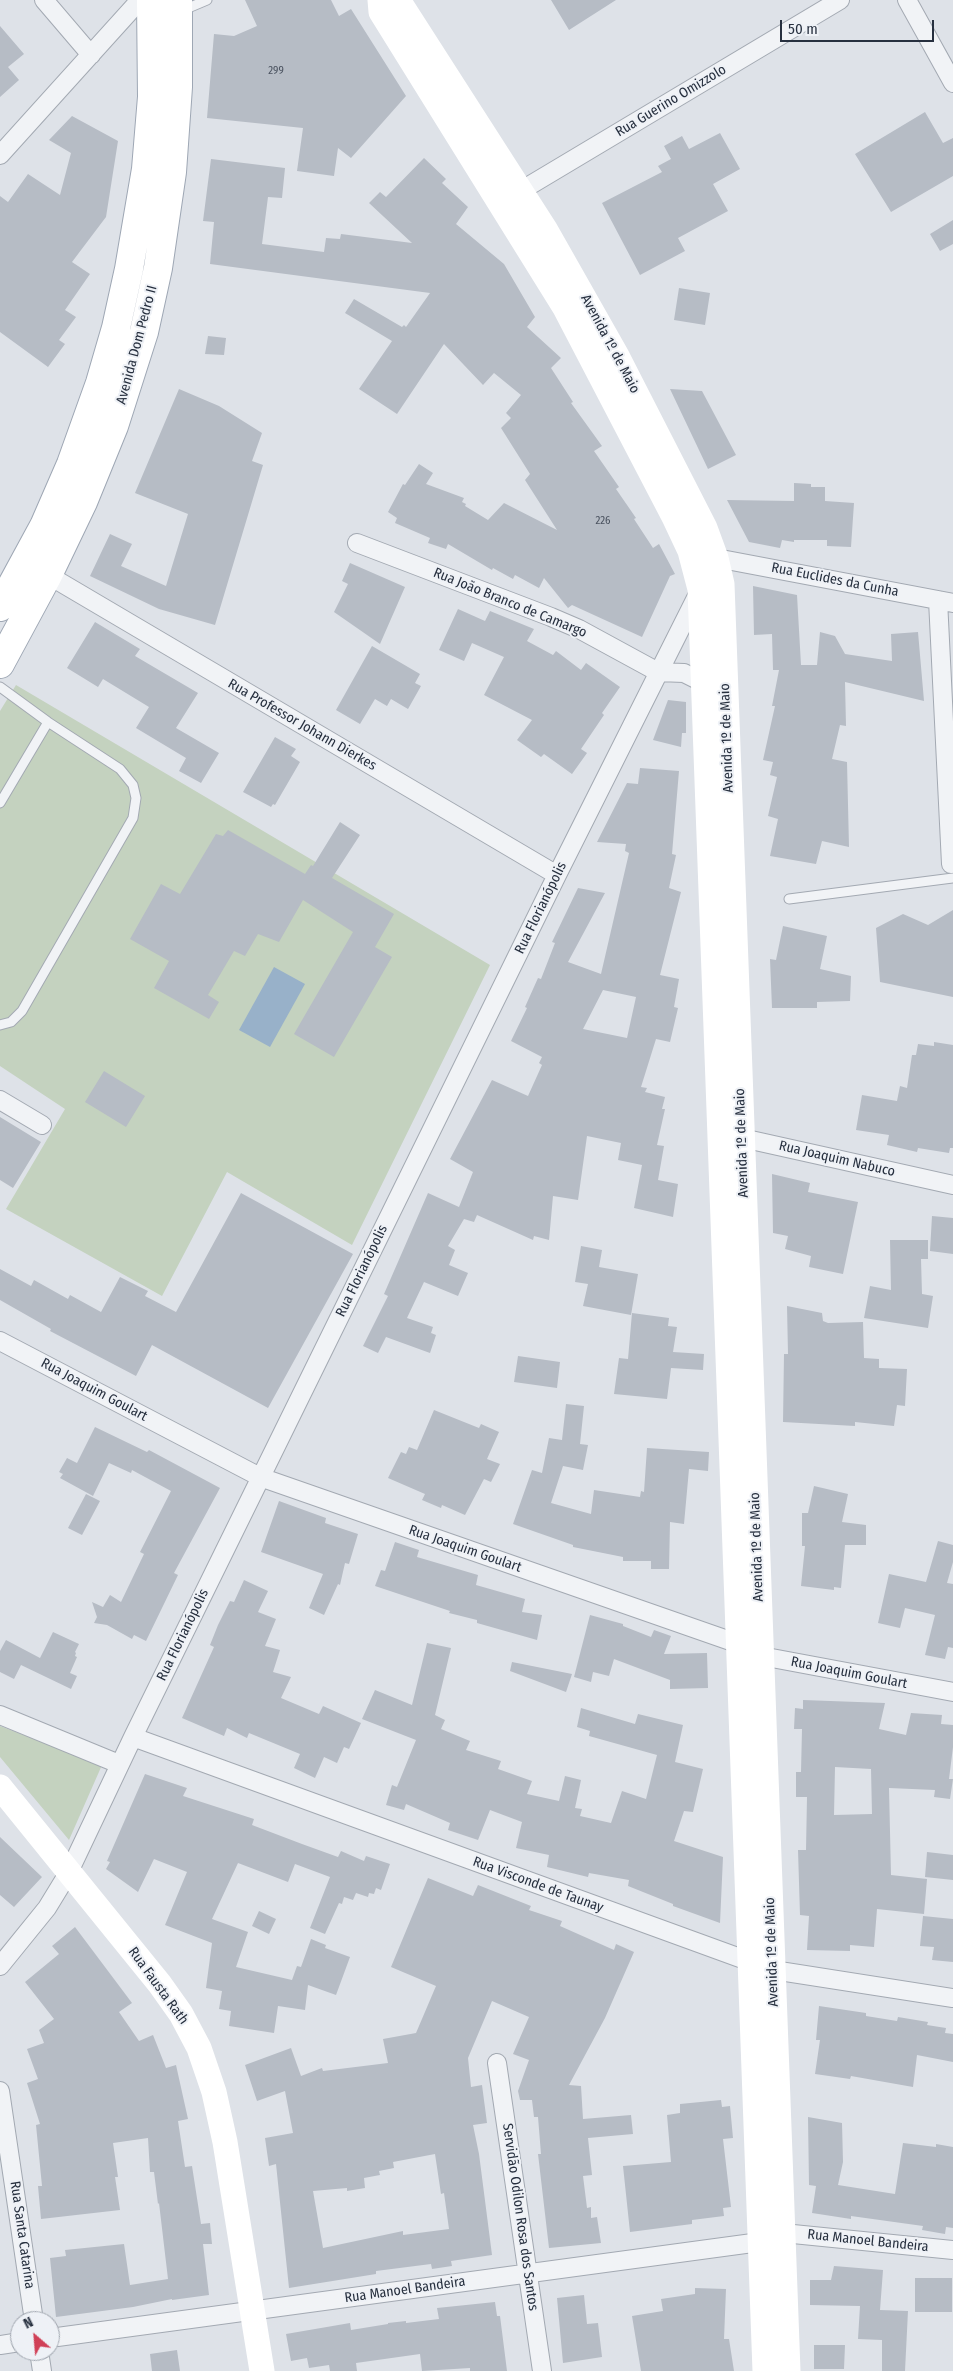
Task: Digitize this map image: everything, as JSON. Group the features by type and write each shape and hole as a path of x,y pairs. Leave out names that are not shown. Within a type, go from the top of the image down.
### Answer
{"main road":[{"name":"Avenida Dom Pedro II","path":"0,607 44,526 71,464 100,383 116,328 129,269 146,169 152,97 151,0"},
{"name":"Avenida 1º de Maio","path":"380,0 382,12 511,197"},
{"name":"Avenida 1º de Maio","path":"398,0 511,197 546,276 607,362 705,528 716,558 722,584 739,1644 750,1962 771,2237 788,2371"},
{"name":"Avenida Dom Pedro II","path":"0,664 48,575 96,474 114,426 144,332 160,258 172,172 178,87 178,6"},
{"name":"Avenida 1º de Maio","path":"607,362 696,568 700,589 761,1656 773,1970 771,2237 765,2371"},
{"path":"700,589 716,558"},
{"name":"Rua Fausta Rath","path":"0,1787 159,1983 181,2014 199,2048 214,2092 225,2142 262,2371"}],"street":[{"path":"44,0 91,55"},
{"path":"0,155 140,0"},
{"name":"Rua Guerino Omizzolo","path":"511,197 840,0"},
{"path":"907,0 953,83"},
{"name":"Rua João Branco de Camargo","path":"357,543 579,629 658,672"},
{"name":"Rua Euclides da Cunha","path":"716,558 945,602"},
{"name":"Rua Professor Johann Dierkes","path":"48,575 557,875"},
{"name":"Rua Florianópolis","path":"0,1966 47,1908 69,1872 119,1764 700,589"},
{"path":"945,602 952,873"},
{"path":"658,672 684,673 694,676 704,683"},
{"path":"0,1100 42,1125"},
{"name":"Rua Joaquim Nabuco","path":"731,1135 953,1184"},
{"name":"Rua Joaquim Goulart","path":"0,1340 260,1478 739,1644 761,1656 953,1692"},
{"path":"0,1715 119,1764"},
{"name":"Rua Visconde de Taunay","path":"133,1736 773,1970 953,1998"},
{"name":"Servidão Odilon Rosa dos Santos","path":"497,2063 542,2371"},
{"name":"Rua Santa Catarina","path":"0,2090 33,2311"},
{"name":"Rua Manoel Bandeira","path":"60,2337 528,2273 771,2237 953,2250"}],"lane":[{"path":"178,6 207,0"},
{"path":"0,687 48,722 120,769 133,785 136,798 133,818 22,1011 11,1022 0,1025"},
{"path":"0,803 48,722"},
{"path":"789,899 952,873"}],"green space":[{"path":"16,685 490,965 352,1245 227,1172 162,1296 6,1209 65,1109 0,1066 0,711"},
{"path":"0,1726 102,1765 69,1840 0,1757"}],"water":[{"path":"274,967 305,984 270,1047 239,1030"}],"building":[{"path":"245,0 331,0 339,16 351,9 406,96 351,158 338,148 334,176 297,171 303,128 207,118 214,34 234,36 257,26"},
{"path":"551,0 616,0 569,30"},
{"path":"0,26 24,54 8,67 19,80 0,97"},
{"path":"925,112 943,143 953,138 953,176 891,212 855,154"},
{"path":"72,116 118,141 106,217 72,262 90,274 65,310 76,317 59,340 65,344 48,367 0,332 0,196 8,202 28,174 60,195 71,153 49,140"},
{"path":"720,133 740,169 713,184 728,211 678,238 685,251 640,275 602,203 662,172 658,166 671,159 664,146 682,136 689,149"},
{"path":"424,158 446,179 442,183 468,207 456,224 504,264 535,317 527,327 561,358 551,368 573,402 571,403 602,446 594,451 619,487 616,489 636,518 634,519 653,548 659,544 675,574 670,576 642,637 572,605 568,608 544,578 539,588 515,575 513,579 493,568 492,570 448,544 446,549 428,543 430,538 395,523 397,518 388,512 403,484 405,485 419,464 433,473 426,484 464,498 462,502 466,504 465,506 488,520 504,503 557,530 525,480 530,474 501,428 511,418 506,413 521,395 494,373 483,385 444,344 397,414 359,389 392,341 345,313 354,299 402,327 404,325 406,327 430,293 210,264 214,222 203,221 211,159 285,168 282,198 268,197 262,244 324,252 326,238 340,239 341,234 412,243 369,203 380,192 386,197"},
{"path":"953,220 953,244 940,251 930,234"},
{"path":"679,288 710,293 705,325 674,320"},
{"path":"208,336 226,338 224,355 205,354"},
{"path":"179,389 219,406 262,433 252,461 263,465 215,625 159,609 90,576 110,534 132,544 121,566 166,586 188,514 135,493"},
{"path":"670,389 702,391 736,455 708,469"},
{"path":"794,483 811,484 811,487 825,487 825,501 854,503 851,547 827,546 827,540 794,540 794,542 782,540 780,548 749,542 727,500 794,501"},
{"path":"350,563 405,587 380,644 334,612 348,584 342,581"},
{"path":"753,586 797,595 801,665 817,665 820,632 835,636 845,654 892,661 891,634 918,632 924,701 845,682 846,726 840,725 832,759 847,762 849,847 822,841 816,864 770,856 778,819 768,816 777,777 770,775 773,762 763,760 775,706 772,706 779,670 773,670 772,634 754,635"},
{"path":"458,609 485,621 490,611 534,629 527,641 553,655 556,651 581,670 586,663 620,687 581,749 587,753 572,774 544,754 541,757 517,740 532,720 484,695 504,657 472,643 464,661 439,650"},
{"path":"95,622 140,649 135,656 198,693 176,728 219,753 201,783 179,771 186,758 136,728 149,707 103,679 98,687 67,668"},
{"path":"372,646 420,674 415,683 421,686 408,709 391,699 387,706 375,699 360,724 336,710"},
{"path":"668,700 686,702 686,733 682,733 681,747 653,740"},
{"path":"275,737 296,749 291,756 300,762 275,805 273,804 271,807 243,792"},
{"path":"640,768 679,771 672,854 676,855 669,888 681,892 660,975 679,979 674,1007 678,1008 670,1042 656,1039 641,1087 647,1088 645,1092 665,1097 662,1109 665,1109 657,1145 664,1146 658,1180 678,1184 673,1217 634,1208 642,1165 618,1160 621,1143 587,1136 578,1200 553,1196 549,1240 534,1236 533,1240 477,1215 474,1222 464,1219 448,1246 455,1250 449,1265 468,1273 458,1296 424,1282 407,1318 433,1327 431,1333 436,1335 430,1353 386,1337 378,1353 363,1346 388,1296 384,1294 428,1193 459,1207 473,1172 450,1159 492,1080 528,1096 542,1065 539,1063 542,1057 511,1041 527,1008 525,1007 538,978 541,979 555,943 552,942 578,888 605,893 568,962 601,974 629,853 625,851 626,844 597,842 627,783 638,784","holes":["603,990 636,997 627,1038 583,1029"]},
{"path":"340,822 360,835 332,878 394,914 375,947 392,957 334,1057 294,1034 353,932 303,900 279,942 258,934 245,956 234,951 208,995 219,1002 209,1019 154,988 169,961 130,939 161,884 180,894 216,834 223,836 228,830 305,874 311,865 313,866"},
{"path":"953,910 953,997 880,982 876,928 903,914 928,925"},
{"path":"783,926 827,936 820,969 851,976 850,1001 817,1002 817,1008 772,1008 770,959 776,960"},
{"path":"934,1042 953,1045 953,1148 950,1148 949,1153 918,1148 917,1152 887,1145 889,1135 856,1130 862,1095 897,1101 900,1086 907,1088 912,1055 916,1055 918,1044 934,1046"},
{"path":"104,1071 145,1096 126,1127 85,1102"},
{"path":"0,1117 41,1142 13,1188 0,1180"},
{"path":"772,1174 810,1183 808,1192 858,1202 843,1274 809,1267 811,1256 785,1249 788,1236 773,1233"},
{"path":"241,1193 353,1254 268,1408 152,1345 136,1376 50,1331 51,1329 0,1300 0,1269 31,1286 34,1280 68,1299 70,1295 101,1312 120,1277 148,1291 145,1296 176,1312"},
{"path":"932,1216 953,1218 953,1254 930,1251"},
{"path":"890,1240 928,1240 928,1259 921,1259 922,1294 933,1296 928,1328 864,1318 870,1286 891,1290"},
{"path":"581,1246 602,1250 599,1267 638,1274 631,1315 583,1306 588,1284 575,1282"},
{"path":"787,1306 822,1313 823,1321 828,1323 863,1322 864,1358 879,1359 879,1368 907,1369 905,1406 897,1405 894,1426 855,1422 855,1426 783,1422 784,1354 788,1354"},
{"path":"632,1313 669,1318 668,1326 677,1327 673,1352 704,1354 703,1370 671,1368 667,1399 614,1394 619,1358 628,1359"},
{"path":"518,1356 560,1362 557,1388 514,1382"},
{"path":"566,1404 584,1406 580,1444 588,1445 583,1470 563,1466 551,1503 591,1514 594,1490 640,1497 641,1491 644,1492 647,1448 709,1452 708,1471 689,1469 684,1524 670,1522 669,1569 651,1569 651,1561 623,1561 623,1557 573,1547 573,1545 513,1524 532,1470 542,1473 549,1438 562,1440"},
{"path":"434,1410 479,1428 481,1424 499,1432 487,1459 500,1464 491,1482 484,1479 465,1515 442,1505 441,1508 422,1500 425,1494 388,1478 401,1452 406,1454 409,1447 417,1450"},
{"path":"95,1427 147,1452 149,1450 220,1488 174,1573 178,1575 146,1641 134,1635 132,1639 107,1625 94,1623 97,1617 92,1602 103,1607 110,1595 121,1602 144,1554 140,1552 171,1491 132,1470 131,1473 109,1463 93,1496 60,1478 63,1474 59,1472 67,1458 77,1463"},
{"path":"814,1486 848,1494 842,1522 866,1525 866,1545 845,1545 841,1588 834,1587 834,1590 801,1586 805,1546 802,1546 802,1513 808,1513"},
{"path":"86,1494 100,1501 82,1535 68,1528"},
{"path":"279,1501 326,1518 325,1523 358,1534 349,1564 345,1563 340,1585 338,1584 324,1615 309,1608 323,1574 261,1552"},
{"path":"938,1541 953,1545 953,1562 947,1583 953,1584 953,1648 948,1647 945,1659 925,1655 935,1615 905,1608 900,1628 878,1623 889,1574 926,1582"},
{"path":"395,1542 419,1550 417,1557 478,1575 476,1585 525,1599 522,1612 542,1615 537,1640 477,1623 477,1620 449,1613 450,1611 375,1586 381,1570 385,1571"},
{"path":"244,1580 268,1591 258,1612 276,1619 265,1646 280,1650 273,1672 291,1677 281,1698 319,1714 323,1706 361,1723 349,1749 344,1747 337,1763 324,1757 315,1778 294,1768 300,1754 249,1733 247,1738 227,1728 224,1736 182,1718 214,1647 210,1645 218,1625 230,1601 234,1602"},
{"path":"590,1615 623,1624 623,1626 651,1637 654,1630 671,1636 664,1654 707,1653 708,1688 670,1689 670,1680 614,1659 609,1676 593,1672 591,1682 574,1677"},
{"path":"53,1632 79,1644 75,1652 77,1657 70,1673 77,1676 71,1689 21,1665 14,1679 0,1672 0,1651 6,1640 40,1658"},
{"path":"427,1643 451,1648 435,1715 445,1720 441,1729 470,1741 466,1750 501,1761 498,1769 532,1781 527,1794 559,1801 565,1776 581,1780 575,1808 582,1809 580,1816 611,1823 622,1791 646,1799 657,1755 589,1736 590,1731 577,1727 581,1708 635,1724 638,1714 683,1725 675,1762 703,1769 693,1812 684,1811 674,1841 723,1857 720,1923 673,1906 673,1904 628,1886 629,1880 589,1873 588,1877 547,1867 549,1855 516,1848 522,1822 490,1810 478,1840 448,1830 450,1823 406,1804 404,1810 386,1805 392,1785 397,1787 416,1740 362,1719 375,1690 412,1705"},
{"path":"512,1662 572,1674 566,1692 510,1671"},
{"path":"803,1700 885,1703 879,1729 906,1735 911,1713 942,1715 941,1724 953,1725 953,1747 949,1779 953,1779 950,1799 934,1797 935,1790 889,1788 891,1875 927,1879 924,1914 877,1909 874,1947 850,1945 850,1951 807,1950 809,1916 800,1915 798,1850 806,1850 807,1797 796,1797 796,1772 801,1772 802,1729 794,1729 795,1708 803,1709","holes":["835,1767 871,1769 872,1814 834,1815"]},
{"path":"145,1774 187,1788 183,1796 254,1819 252,1825 302,1844 338,1857 341,1851 364,1861 366,1856 390,1864 381,1890 376,1888 374,1894 369,1893 368,1897 356,1893 353,1900 344,1897 342,1904 339,1903 325,1934 310,1928 330,1877 295,1864 288,1882 238,1863 212,1919 248,1932 236,1967 292,1980 297,1966 301,1967 311,1939 326,1945 325,1948 350,1957 336,1995 308,1985 305,2010 278,2006 274,2033 229,2026 231,2011 219,2009 222,1991 206,1988 212,1943 165,1925 187,1872 154,1859 138,1892 106,1869 110,1862 107,1861"},
{"path":"0,1837 42,1877 14,1907 0,1895"},
{"path":"927,1852 953,1855 953,1880 925,1877"},
{"path":"428,1878 473,1896 478,1885 531,1906 529,1910 562,1921 560,1926 614,1950 616,1944 634,1952 605,2018 569,2085 581,2086 583,2119 631,2115 633,2134 588,2138 592,2175 583,2176 587,2208 591,2207 591,2218 597,2217 601,2243 549,2248 538,2154 541,2154 538,2117 534,2117 532,2100 520,2100 518,2091 529,2060 513,2054 529,2017 492,2001 468,2058 471,2087 482,2085 487,2123 473,2125 479,2154 492,2255 451,2261 452,2266 432,2269 431,2264 376,2271 376,2274 289,2288 276,2164 269,2166 265,2138 293,2133 285,2091 257,2101 245,2065 291,2048 301,2076 322,2068 323,2071 388,2063 383,2039 416,2033 436,1986 391,1967","holes":["435,2154 441,2194 444,2193 449,2229 403,2235 403,2231 323,2248 313,2191 347,2188 347,2191 365,2188 364,2178 380,2175 379,2171 394,2168 393,2162"]},
{"path":"259,1911 276,1919 269,1934 252,1926"},
{"path":"923,1916 953,1919 953,1962 932,1960 934,1947 920,1946"},
{"path":"75,1927 132,2003 119,2012 139,2041 153,2035 166,2068 176,2065 188,2119 178,2121 185,2167 192,2166 201,2224 210,2223 212,2244 203,2244 209,2295 60,2316 60,2311 55,2311 50,2258 66,2256 65,2250 124,2244 130,2285 168,2279 154,2172 150,2172 148,2138 113,2143 118,2177 115,2177 120,2210 41,2219 38,2186 42,2186 36,2125 40,2124 27,2083 38,2079 27,2049 44,2043 39,2030 54,2019 25,1982 59,1954 52,1946"},
{"path":"819,2006 866,2013 866,2016 897,2021 898,2017 928,2022 927,2025 946,2028 945,2033 953,2034 953,2062 917,2055 913,2087 851,2076 850,2079 815,2074 820,2040 816,2040"},
{"path":"721,2100 722,2107 730,2106 733,2138 723,2139 731,2207 723,2208 724,2216 692,2220 692,2224 630,2232 623,2166 671,2162 667,2115 680,2113 680,2104"},
{"path":"808,2117 842,2123 843,2162 838,2185 895,2194 903,2143 936,2147 936,2144 953,2147 953,2228 946,2227 945,2234 922,2230 923,2226 851,2216 851,2219 812,2213 816,2186 809,2185"},
{"path":"834,2266 883,2270 880,2310 908,2311 905,2371 882,2371 882,2340 858,2339 860,2306 810,2305 810,2280 831,2280"},
{"path":"915,2278 952,2278 952,2312 915,2312"},
{"path":"695,2288 726,2289 724,2339 729,2339 734,2371 641,2371 632,2316 663,2311 661,2299 695,2294"},
{"path":"584,2295 587,2324 598,2323 602,2357 563,2363 557,2298"},
{"path":"495,2302 497,2316 500,2316 507,2371 470,2371 470,2368 422,2371 420,2354 356,2363 357,2371 330,2371 329,2365 309,2368 307,2358 291,2361 286,2334 350,2323 351,2330 388,2323 439,2319 437,2308"},
{"path":"814,2345 845,2345 844,2369 814,2369"},
{"path":"177,2350 180,2371 152,2371 150,2354"}]}
